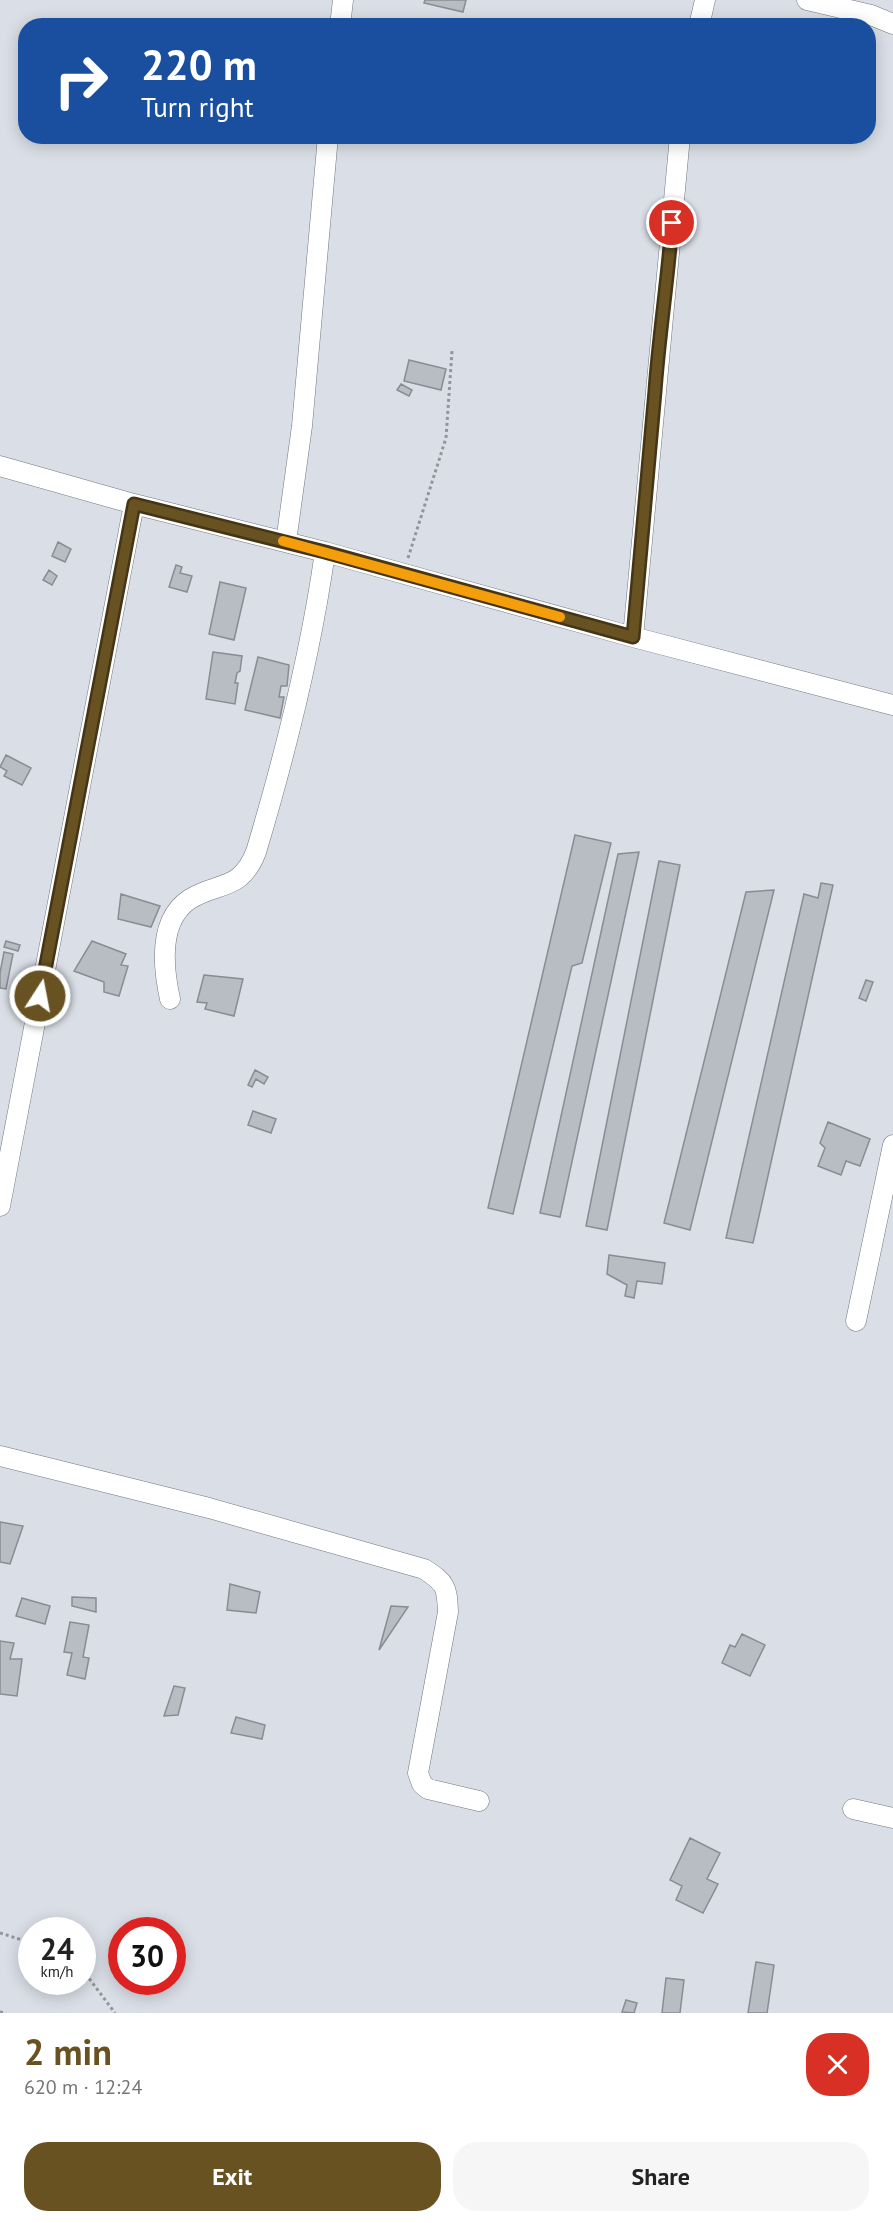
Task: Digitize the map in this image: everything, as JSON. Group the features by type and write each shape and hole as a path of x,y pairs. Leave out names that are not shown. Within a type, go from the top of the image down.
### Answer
{"street":[{"path":"341,18 343,0"},
{"path":"701,18 705,0"},
{"path":"807,0 870,15 893,24"},
{"path":"286,542 302,426 327,144"},
{"path":"633,637 679,144"},
{"path":"0,466 134,504 325,552 633,637 893,705"},
{"path":"0,1206 134,504"},
{"path":"170,999 167,985 166,940 168,929 175,916 192,898 219,889 236,880 251,865 256,852 305,665 325,552"},
{"path":"856,1321 893,1145"},
{"path":"0,1456 209,1508 424,1569 435,1576 447,1590 448,1612 418,1773 422,1784 428,1789 479,1801"},
{"path":"853,1809 893,1818"}],"path":[{"path":"403,574 446,438 452,351"},
{"path":"0,1933 18,1939"},
{"path":"96,1988 115,2013"},
{"path":"0,2012 6,2013"}],"building":[{"path":"425,0 466,0 463,12 424,3"},
{"path":"409,360 446,369 441,390 404,381"},
{"path":"401,384 412,390 409,396 397,390"},
{"path":"58,542 71,549 65,562 52,556"},
{"path":"176,565 182,567 180,573 192,576 187,592 169,587"},
{"path":"49,570 57,576 52,585 43,580"},
{"path":"220,582 246,588 234,640 209,634"},
{"path":"213,652 242,656 240,671 237,673 235,683 238,683 235,704 206,699"},
{"path":"258,657 289,665 287,686 281,686 279,697 284,697 280,718 245,710"},
{"path":"6,755 31,768 22,785 4,776 7,771 0,767"},
{"path":"575,835 611,843 582,963 572,966 513,1214 488,1208"},
{"path":"639,852 560,1217 540,1213 618,854"},
{"path":"659,861 680,865 607,1230 586,1226"},
{"path":"821,883 833,885 753,1243 726,1238 804,894 818,898"},
{"path":"774,890 690,1230 664,1223 746,892"},
{"path":"121,894 160,906 151,927 118,919"},
{"path":"6,941 20,945 18,951 4,947"},
{"path":"92,941 126,954 121,965 128,966 119,996 104,992 104,982 74,971"},
{"path":"4,952 13,954 6,989 0,988"},
{"path":"204,975 243,979 234,1016 205,1009 207,1003 197,1002"},
{"path":"866,980 873,982 866,1001 859,998"},
{"path":"255,1070 268,1077 264,1084 256,1079 252,1087 248,1085"},
{"path":"253,1111 276,1119 271,1133 248,1125"},
{"path":"828,1122 870,1139 860,1166 846,1161 841,1175 818,1166 825,1148 820,1143"},
{"path":"609,1255 665,1263 662,1284 637,1281 634,1298 625,1296 627,1285 607,1274"},
{"path":"0,1522 23,1526 10,1564 0,1562"},
{"path":"230,1584 260,1592 256,1613 227,1610"},
{"path":"72,1597 96,1598 96,1612 72,1606"},
{"path":"22,1598 50,1606 45,1624 16,1616"},
{"path":"391,1606 408,1607 379,1650"},
{"path":"70,1622 89,1625 83,1657 89,1658 85,1679 67,1675 72,1653 64,1652"},
{"path":"742,1634 765,1645 750,1676 722,1663 730,1645 735,1647"},
{"path":"0,1641 14,1643 10,1659 22,1659 17,1696 0,1694"},
{"path":"174,1686 185,1688 178,1715 164,1716"},
{"path":"236,1717 265,1725 262,1739 231,1733"},
{"path":"690,1838 720,1853 707,1879 718,1884 703,1913 676,1900 682,1886 670,1880"},
{"path":"756,1962 774,1965 767,2013 748,2013"},
{"path":"666,1978 684,1980 680,2013 662,2013"},
{"path":"626,2000 637,2003 634,2013 622,2012"}],"slow traffic":[{"path":"283,541 560,617"}],"route":[{"path":"40,996 134,504 325,552 633,637 672,223"}]}
